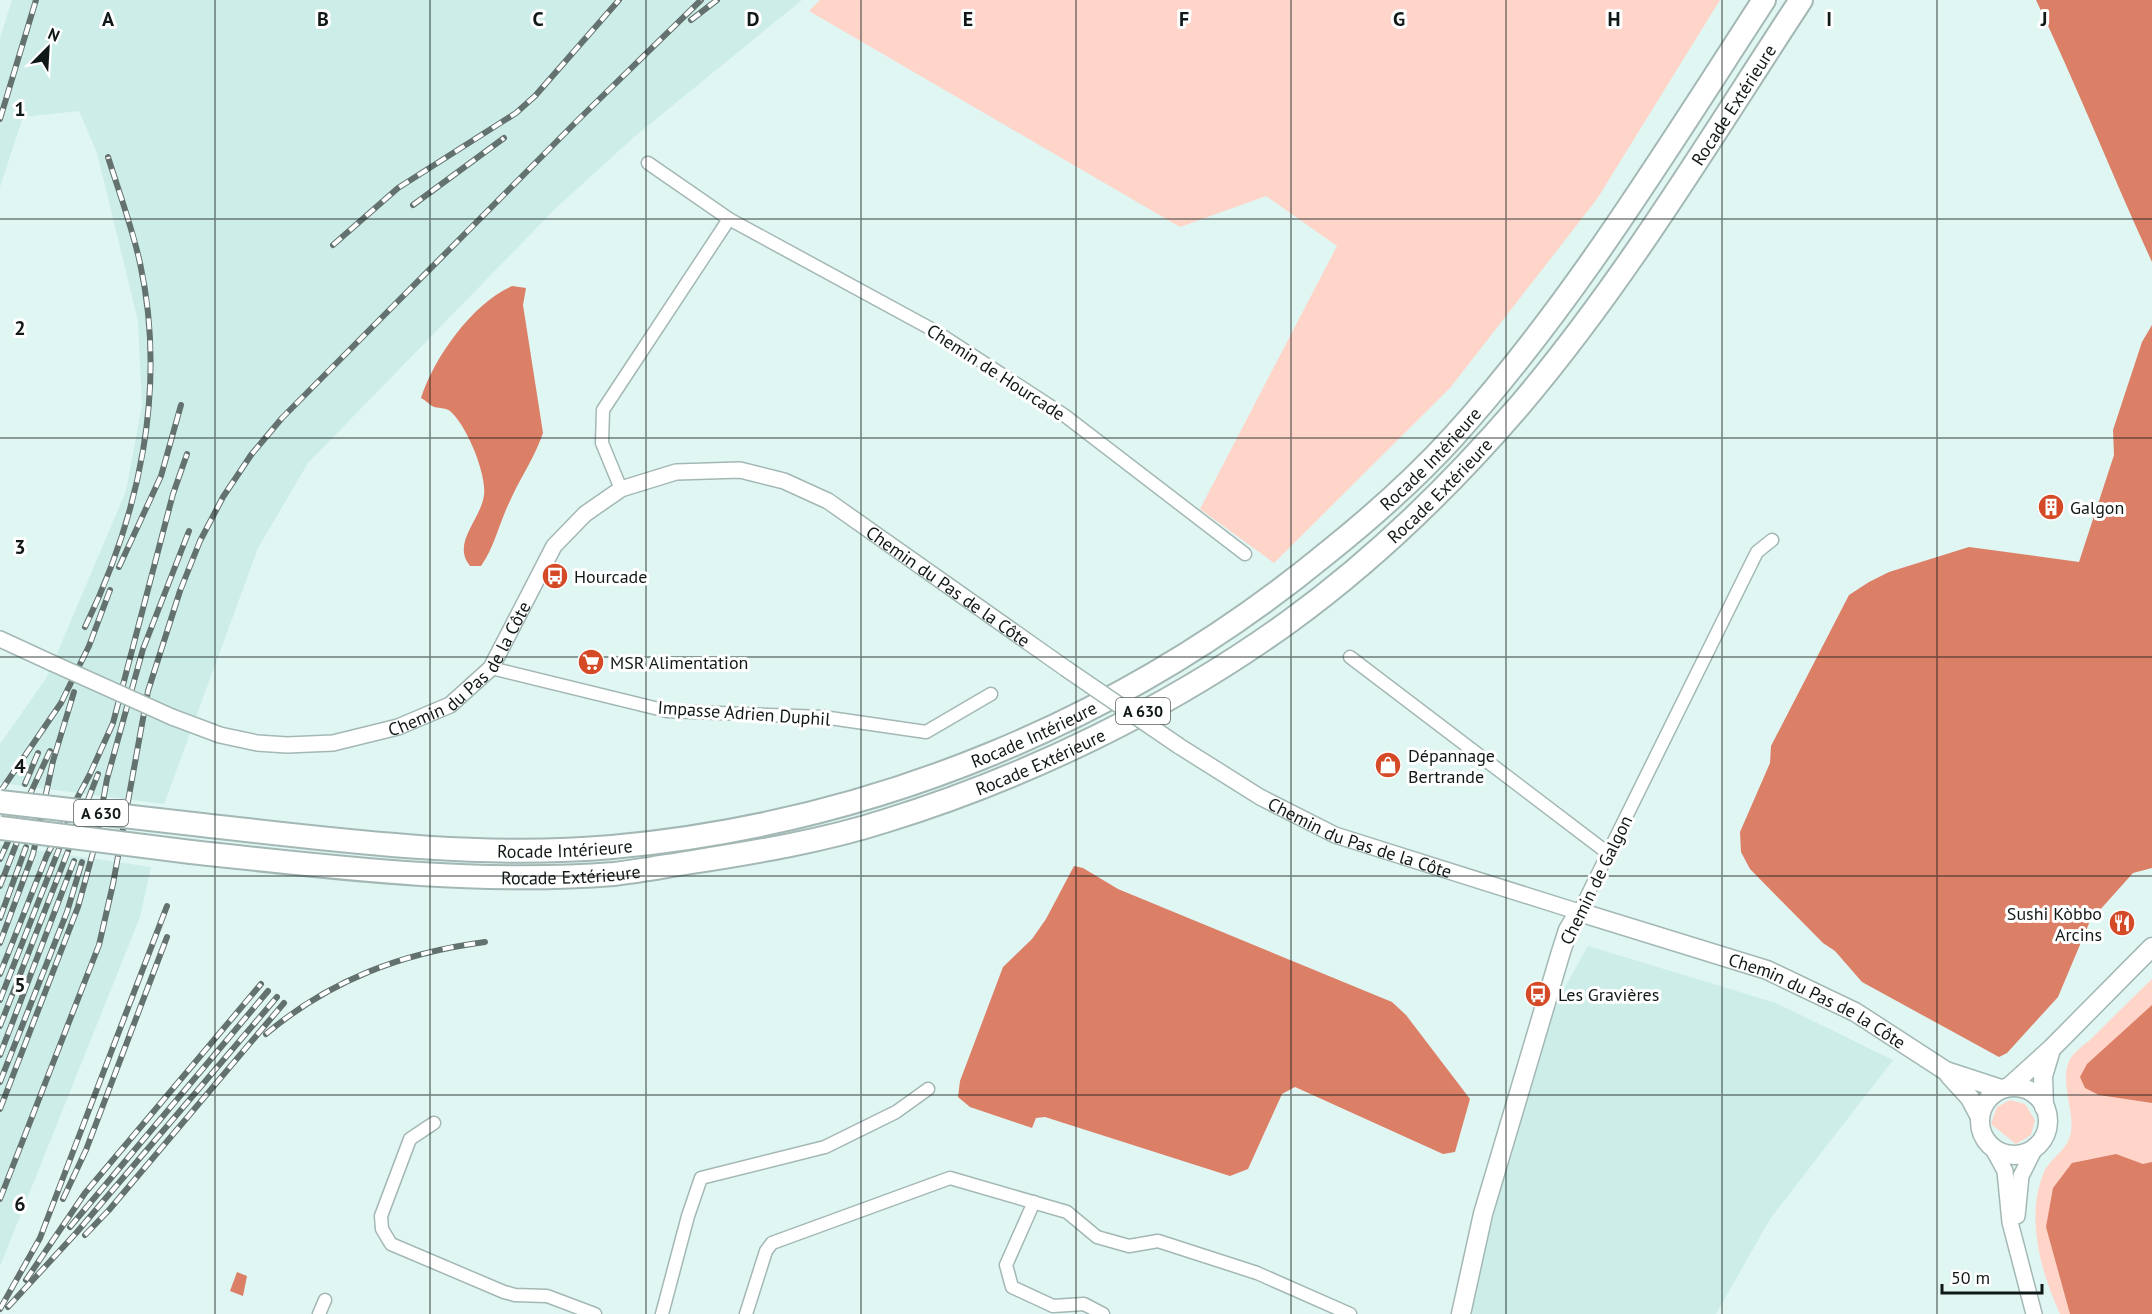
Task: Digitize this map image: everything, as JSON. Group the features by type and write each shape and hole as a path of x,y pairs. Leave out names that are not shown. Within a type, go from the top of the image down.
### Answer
{"highway":[{"name":"Rocade Intérieure","path":"0,801 347,841 498,850 612,847 753,826 878,795 998,754 1116,697 1214,639 1276,595 1378,511 1452,438 1501,380 1596,254 1764,0"},
{"name":"Rocade Extérieure","path":"0,828 343,868 497,878 615,873 757,852 883,822 1007,777 1094,739 1238,658 1294,618 1398,532 1472,458 1522,403 1651,229 1801,0"}],"main road":[{"name":"Chemin du Pas de la Côte","path":"1579,912 1767,970 1807,987 1889,1033 1946,1071 1970,1098 1980,1117"},
{"name":"Chemin de Galgon","path":"1461,1314 1483,1214 1560,955 1568,930 1579,912"},
{"path":"2052,1048 2043,1076 2047,1130 2034,1148 2014,1156 1993,1149 1983,1137 1980,1117 1989,1098 2005,1088 2052,1048 2152,947"},
{"name":"Chemin du Pas de la Côte","path":"1946,1071 2005,1088"},
{"path":"2005,1088 2018,1087 2034,1094 2044,1107"}],"street":[{"name":"Chemin de Hourcade","path":"648,162 729,219 944,336 1064,415 1245,554"},
{"path":"621,489 602,443 603,410 729,219"},
{"name":"Chemin du Pas de la Côte","path":"0,639 172,717 220,735 257,743 333,743 398,727 450,705 491,668 554,546 585,514 621,489 676,472 740,470 784,481 828,501 1065,668 1179,746 1260,797 1335,835 1579,912"},
{"name":"Chemin de Galgon","path":"1579,912 1757,552 1773,540"},
{"path":"1350,657 1609,854"},
{"name":"Impasse Adrien Duphil","path":"491,668 667,711 823,717 926,732 991,694"},
{"path":"662,1314 701,1178 825,1147 896,1112 928,1089"},
{"path":"434,1123 410,1139 381,1216 382,1229 391,1244 504,1292 515,1295 547,1296 595,1314"},
{"path":"2016,1246 2020,1176 2034,1148"},
{"path":"1993,1149 2004,1171 2016,1246 2034,1314"},
{"path":"746,1314 766,1251 772,1243 950,1178 1067,1212 1097,1238 1129,1246 1158,1241 1257,1273 1350,1314"},
{"path":"1034,1202 1006,1265 1012,1287 1053,1306 1084,1304 1103,1314"},
{"path":"319,1314 325,1300"}],"shaded area":[{"path":"12,0 802,0 634,137 555,209 308,463 258,548 164,804 0,783 0,744 47,677 126,491 142,405 138,321 97,153 79,111 23,117 0,187 0,38"},
{"path":"820,0 1720,0 1597,199 1450,388 1274,563 1200,509 1337,246 1266,196 1180,227 809,11"},
{"path":"2036,0 2152,0 2152,262 2066,65"},
{"path":"512,286 526,288 523,305 543,433 506,509 486,558 481,566 470,566 465,557 465,540 484,495 479,463 469,438 456,417 450,411 432,406 421,398 445,349 469,318 497,294"},
{"path":"2152,325 2152,868 2133,873 2090,921 2058,997 2007,1053 1999,1057 1862,982 1835,951 1823,943 1750,869 1741,852 1740,832 1770,763 1771,746 1849,595 1889,572 1969,547 2079,562 2114,455 2113,430 2142,342"},
{"path":"0,845 151,867 140,917 0,1266"},
{"path":"1074,866 1083,868 1118,889 1392,1002 1406,1015 1470,1099 1455,1152 1443,1154 1295,1087 1282,1094 1248,1169 1230,1176 1045,1117 1036,1118 1032,1128 970,1107 958,1097 960,1081 1003,967 1032,939 1046,919"},
{"path":"1588,946 1776,1003 1893,1060 1770,1219 1716,1314 1470,1314 1506,1163 1551,1012"},
{"path":"2152,979 2152,1314 2060,1314 2042,1262 2036,1226 2036,1207 2038,1189 2044,1172 2070,1138 2067,1067 2074,1054"},
{"path":"2152,1005 2152,1103 2099,1095 2085,1088 2080,1077 2087,1064"},
{"path":"2010,1100 2025,1104 2035,1120 2031,1135 2016,1144 1991,1124 1997,1107"},
{"path":"2116,1154 2143,1164 2152,1162 2152,1314 2070,1314 2046,1227 2053,1188 2072,1163"},
{"path":"237,1272 247,1276 243,1296 230,1291"}],"railway":[{"path":"0,119 36,0"},
{"path":"333,245 398,188 516,113 535,96 619,0"},
{"path":"0,1199 99,945 113,884 148,691 180,591 200,541 223,497 251,455 282,418 577,121 701,0"},
{"path":"691,20 717,0"},
{"path":"413,205 504,138"},
{"path":"85,627 121,540 134,495 149,403 151,356 148,310 140,263 108,157"},
{"path":"119,567 161,476 181,405"},
{"path":"0,974 47,855 90,774 113,723 173,494 187,454"},
{"path":"0,1109 78,907 95,845 107,779 143,649 189,531"},
{"path":"0,792 61,703 89,646 110,590"},
{"path":"0,943 33,854 53,761 74,692"},
{"path":"0,859 50,751"},
{"path":"25,784 38,753"},
{"path":"0,1026 98,774"},
{"path":"0,886 24,824"},
{"path":"0,918 26,847"},
{"path":"0,1000 59,849"},
{"path":"0,1055 74,861"},
{"path":"0,1082 67,912 82,862"},
{"path":"0,1309 40,1238 167,906"},
{"path":"63,1199 86,1150 167,937"},
{"path":"266,1034 316,998 368,972 425,953 485,942"},
{"path":"26,1280 85,1193 261,984"},
{"path":"70,1227 268,991"},
{"path":"8,1307 77,1232 277,997"},
{"path":"85,1235 109,1210 284,1003"}],"place":[{"name":"Galgon","path":"2051,507"},
{"name":"Hourcade","path":"555,576"},
{"name":"MSR Alimentation","path":"591,662"},
{"name":"Dépannage Bertrande","path":"1388,765"},
{"name":"Sushi Kòbbo Arcins","path":"2122,923"},
{"name":"Les Gravières","path":"1538,994"}]}
